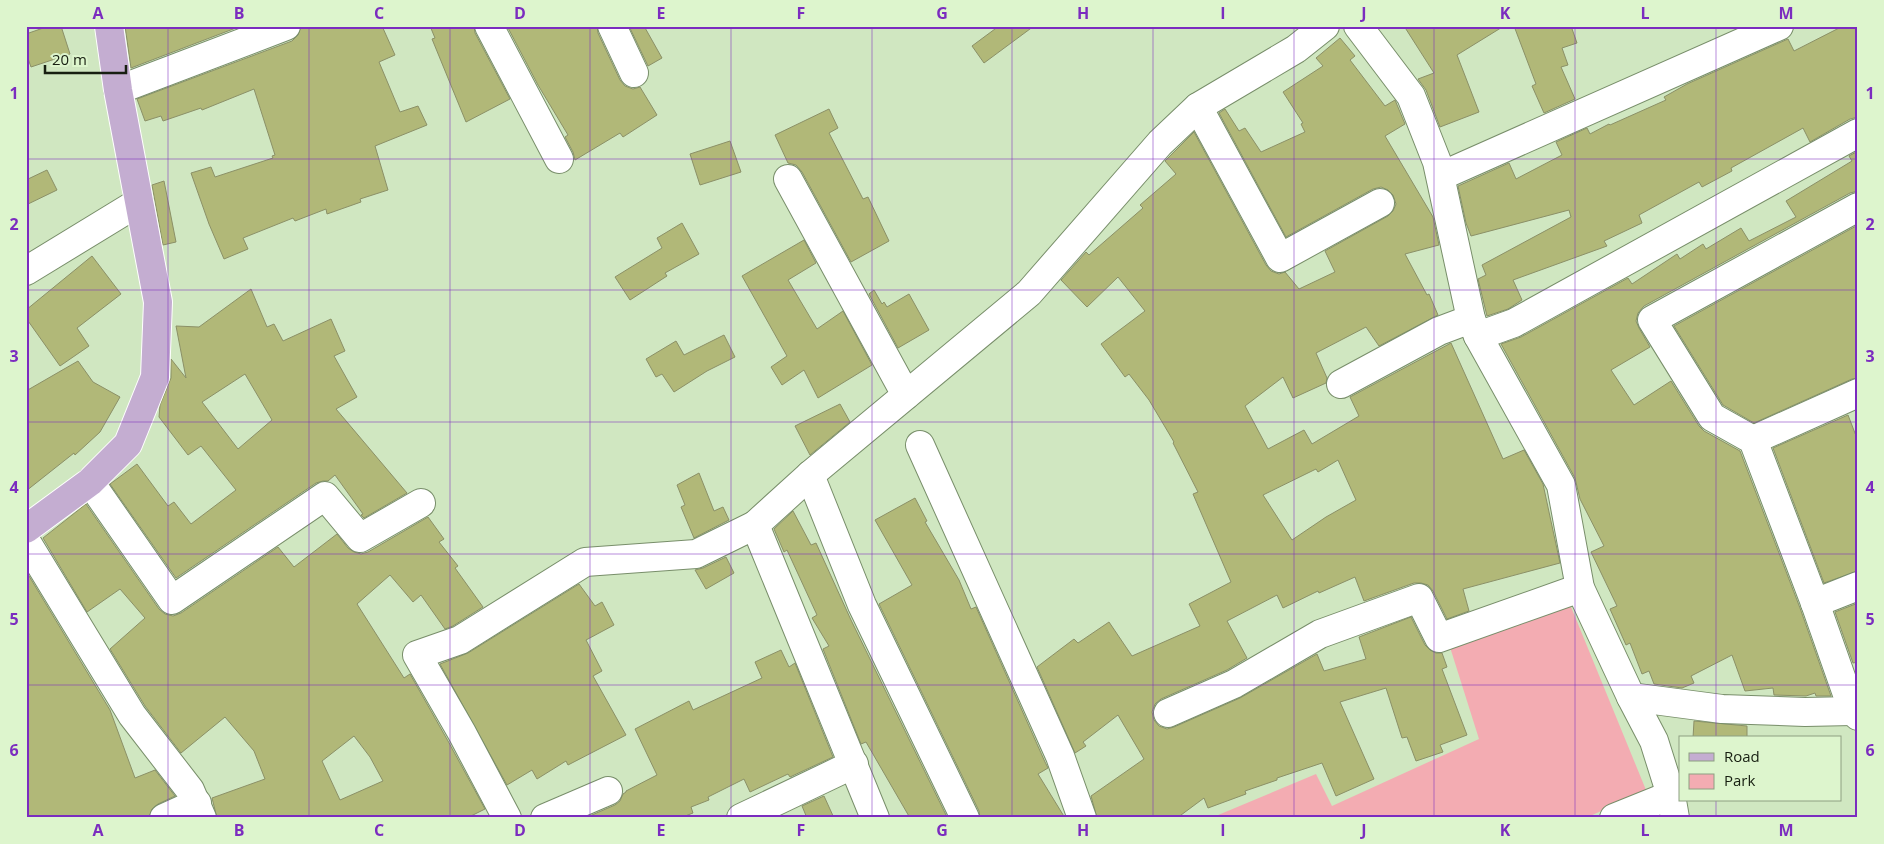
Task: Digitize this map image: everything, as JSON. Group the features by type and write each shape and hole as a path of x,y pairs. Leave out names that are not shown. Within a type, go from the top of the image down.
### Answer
{"main road":[{"path":"26,529 90,482 128,444 154,377 158,302 118,90 109,26"}],"street":[{"path":"118,90 286,26"},
{"path":"489,26 559,159"},
{"path":"612,26 634,73"},
{"path":"506,818 462,733 417,655 460,640 585,562 696,554 756,525 810,475 1029,293 1160,143 1198,107 1296,49 1325,26"},
{"path":"1358,26 1411,96 1441,176 1474,328 1561,485 1580,588 1631,697 1654,741 1673,806 1614,818"},
{"path":"1441,176 1772,28"},
{"path":"1198,107 1280,258 1380,202"},
{"path":"1341,384 1439,331 1514,322 1858,133"},
{"path":"788,179 906,395"},
{"path":"26,271 139,202"},
{"path":"1631,697 1722,709 1855,714 1753,440 1712,416 1652,320 1858,207"},
{"path":"1753,440 1858,393"},
{"path":"920,445 1060,756 1082,818"},
{"path":"810,475 862,605 965,818"},
{"path":"90,482 172,600 325,496 360,538 421,503"},
{"path":"756,525 876,818"},
{"path":"26,541 132,714 190,790 199,810 164,818"},
{"path":"1815,603 1858,586"},
{"path":"1168,713 1234,684 1320,634 1419,598 1439,638 1580,588"},
{"path":"741,818 854,764"},
{"path":"545,818 608,791"}],"green space":[{"path":"1569,602 1646,790 1586,818 1211,818 1316,774 1332,806 1479,739 1449,644"}],"building":[{"path":"49,26 61,26 70,54 31,67 26,53 26,34"},
{"path":"125,26 241,26 131,68"},
{"path":"301,26 382,26 395,55 379,62 400,112 418,106 427,125 375,146 388,190 360,199 361,202 327,214 326,209 295,221 293,218 243,238 248,249 224,259 191,173 211,167 215,177 273,158 272,156 275,155 254,89 202,110 201,108 163,121 161,116 145,121 137,99 292,41 298,35"},
{"path":"430,26 474,26 475,33 510,99 466,122 432,39 435,38"},
{"path":"507,26 597,26 598,33 620,80 625,86 633,89 640,87 657,115 623,137 620,133 575,160 565,137 568,135 538,85"},
{"path":"629,26 644,26 662,58 648,66"},
{"path":"999,26 1034,26 984,63 972,46"},
{"path":"1404,26 1504,26 1457,55 1479,112 1440,127 1426,90 1418,79 1434,73"},
{"path":"1514,26 1571,26 1577,43 1562,48 1568,65 1561,67 1575,99 1544,113 1532,86 1536,84"},
{"path":"1843,26 1858,26 1858,117 1850,119 1810,142 1803,128 1731,168 1732,171 1702,187 1699,182 1639,215 1642,223 1604,241 1607,246 1513,280 1522,300 1508,309 1487,316 1478,279 1486,275 1482,265 1571,217 1569,210 1471,236 1466,223 1458,186 1509,163 1516,179 1562,155 1556,142 1587,128 1590,134 1666,100 1664,97 1687,84 1788,39 1794,51"},
{"path":"1340,38 1355,56 1350,60 1385,106 1395,100 1405,124 1385,136 1433,217 1439,245 1405,254 1427,295 1429,294 1438,315 1379,346 1366,327 1316,353 1327,378 1326,383 1293,398 1283,377 1245,406 1268,449 1304,430 1312,444 1359,416 1350,397 1451,343 1503,459 1524,450 1543,484 1560,563 1463,589 1469,611 1447,619 1428,585 1414,583 1364,601 1355,577 1319,593 1318,591 1283,608 1277,595 1227,621 1247,658 1227,670 1161,699 1155,704 1152,712 1154,720 1159,726 1167,729 1174,727 1240,698 1317,654 1324,671 1366,659 1359,637 1411,617 1425,645 1436,653 1442,653 1447,667 1442,669 1467,735 1440,745 1443,752 1416,761 1407,737 1402,738 1386,688 1340,702 1374,779 1336,796 1322,763 1277,778 1277,780 1245,791 1246,794 1208,808 1204,798 1177,818 1097,818 1091,796 1144,759 1118,715 1083,742 1086,746 1075,753 1037,667 1074,639 1078,643 1109,622 1132,656 1200,626 1189,604 1231,582 1193,494 1198,492 1174,442 1149,400 1129,374 1125,377 1101,344 1145,311 1118,277 1087,307 1061,280 1086,252 1089,255 1143,208 1140,205 1176,174 1165,161 1194,132 1271,271 1279,274 1285,272 1299,289 1335,272 1325,251 1388,216 1396,204 1393,195 1381,187 1373,189 1286,237 1219,113 1225,109 1239,131 1245,128 1261,152 1305,132 1301,124 1303,123 1283,92 1323,66 1316,58","holes":["1338,460 1356,500 1292,540 1263,495 1316,469 1318,472"]},
{"path":"829,109 838,128 829,133 863,199 868,197 889,241 851,262 802,172 796,165 788,163 775,135"},
{"path":"730,141 741,172 700,185 690,154"},
{"path":"1858,151 1858,191 1850,193 1644,306 1638,313 1636,321 1650,347 1611,370 1634,405 1671,381 1699,426 1704,431 1740,451 1800,608 1831,696 1816,696 1815,693 1806,696 1774,695 1773,688 1745,691 1732,655 1691,676 1694,683 1682,688 1654,684 1649,671 1642,674 1630,643 1626,645 1610,609 1617,606 1591,552 1604,546 1580,499 1575,478 1501,344 1521,337 1628,278 1632,284 1677,254 1680,259 1703,244 1706,249 1741,228 1749,241 1796,217 1786,201 1852,161 1849,156"},
{"path":"47,170 57,190 26,205 26,180"},
{"path":"164,181 176,242 163,245 152,185"},
{"path":"682,223 699,254 665,273 667,276 630,300 615,277 662,248 657,238"},
{"path":"1858,225 1858,378 1754,423 1723,405 1674,326"},
{"path":"804,240 816,263 788,280 817,329 843,311 872,365 818,398 804,370 782,385 771,367 787,356 742,276"},
{"path":"92,256 121,294 77,328 89,346 60,366 26,318 26,310"},
{"path":"251,289 267,327 274,324 283,341 331,319 345,351 334,356 357,397 336,409 407,493 364,518 335,475 328,481 316,483 176,578 110,484 137,464 168,506 174,502 191,524 236,490 201,446 188,455 159,417 160,405 171,378 171,359 186,378 176,326 199,327","holes":["245,374 272,420 238,449 202,402"]},
{"path":"874,290 882,304 884,302 887,307 909,294 929,330 898,348 869,294"},
{"path":"724,335 735,357 707,371 674,392 662,374 656,377 646,359 676,341 684,355"},
{"path":"78,361 93,382 120,397 100,432 75,455 74,453 26,491 26,391"},
{"path":"840,404 850,422 810,455 795,426"},
{"path":"1848,415 1858,441 1858,571 1824,583 1773,448"},
{"path":"699,473 714,511 723,507 729,520 694,538 681,507 685,505 677,485"},
{"path":"915,498 927,521 925,522 959,580 971,609 976,607 1048,768 1038,774 1065,818 980,818 979,811 879,604 912,585 875,520"},
{"path":"86,504 159,609 165,614 173,616 181,613 278,547 294,567 337,534 348,548 361,554 368,552 428,517 444,539 439,542 458,566 455,568 483,607 445,629 421,595 413,602 390,575 357,604 404,678 410,674 485,809 467,818 217,818 212,798 265,779 254,751 225,717 181,753 145,706 110,649 145,618 120,589 87,612 43,538","holes":["354,736 370,757 383,781 340,800 322,761"]},
{"path":"793,511 811,545 816,543 851,620 946,815 941,818 910,818 866,742 861,744 823,649 829,646 812,618 817,615 787,550 784,552 774,529"},
{"path":"726,557 734,573 706,589 695,570"},
{"path":"26,571 110,710 135,778 155,770 175,796 152,809 149,818 26,818"},
{"path":"579,584 595,606 602,602 614,625 586,640 602,671 593,676 626,735 568,765 566,761 537,779 532,770 507,785 440,664 468,653"},
{"path":"1858,603 1858,662 1853,663 1835,612"},
{"path":"781,650 789,667 795,663 833,757 790,777 788,774 750,792 744,779 708,797 709,800 691,807 693,813 680,818 585,818 615,805 626,791 657,775 635,729 689,701 693,710 762,678 755,662"},
{"path":"1694,721 1747,726 1747,736 1693,736"},
{"path":"824,796 834,818 807,818 802,806"}]}
